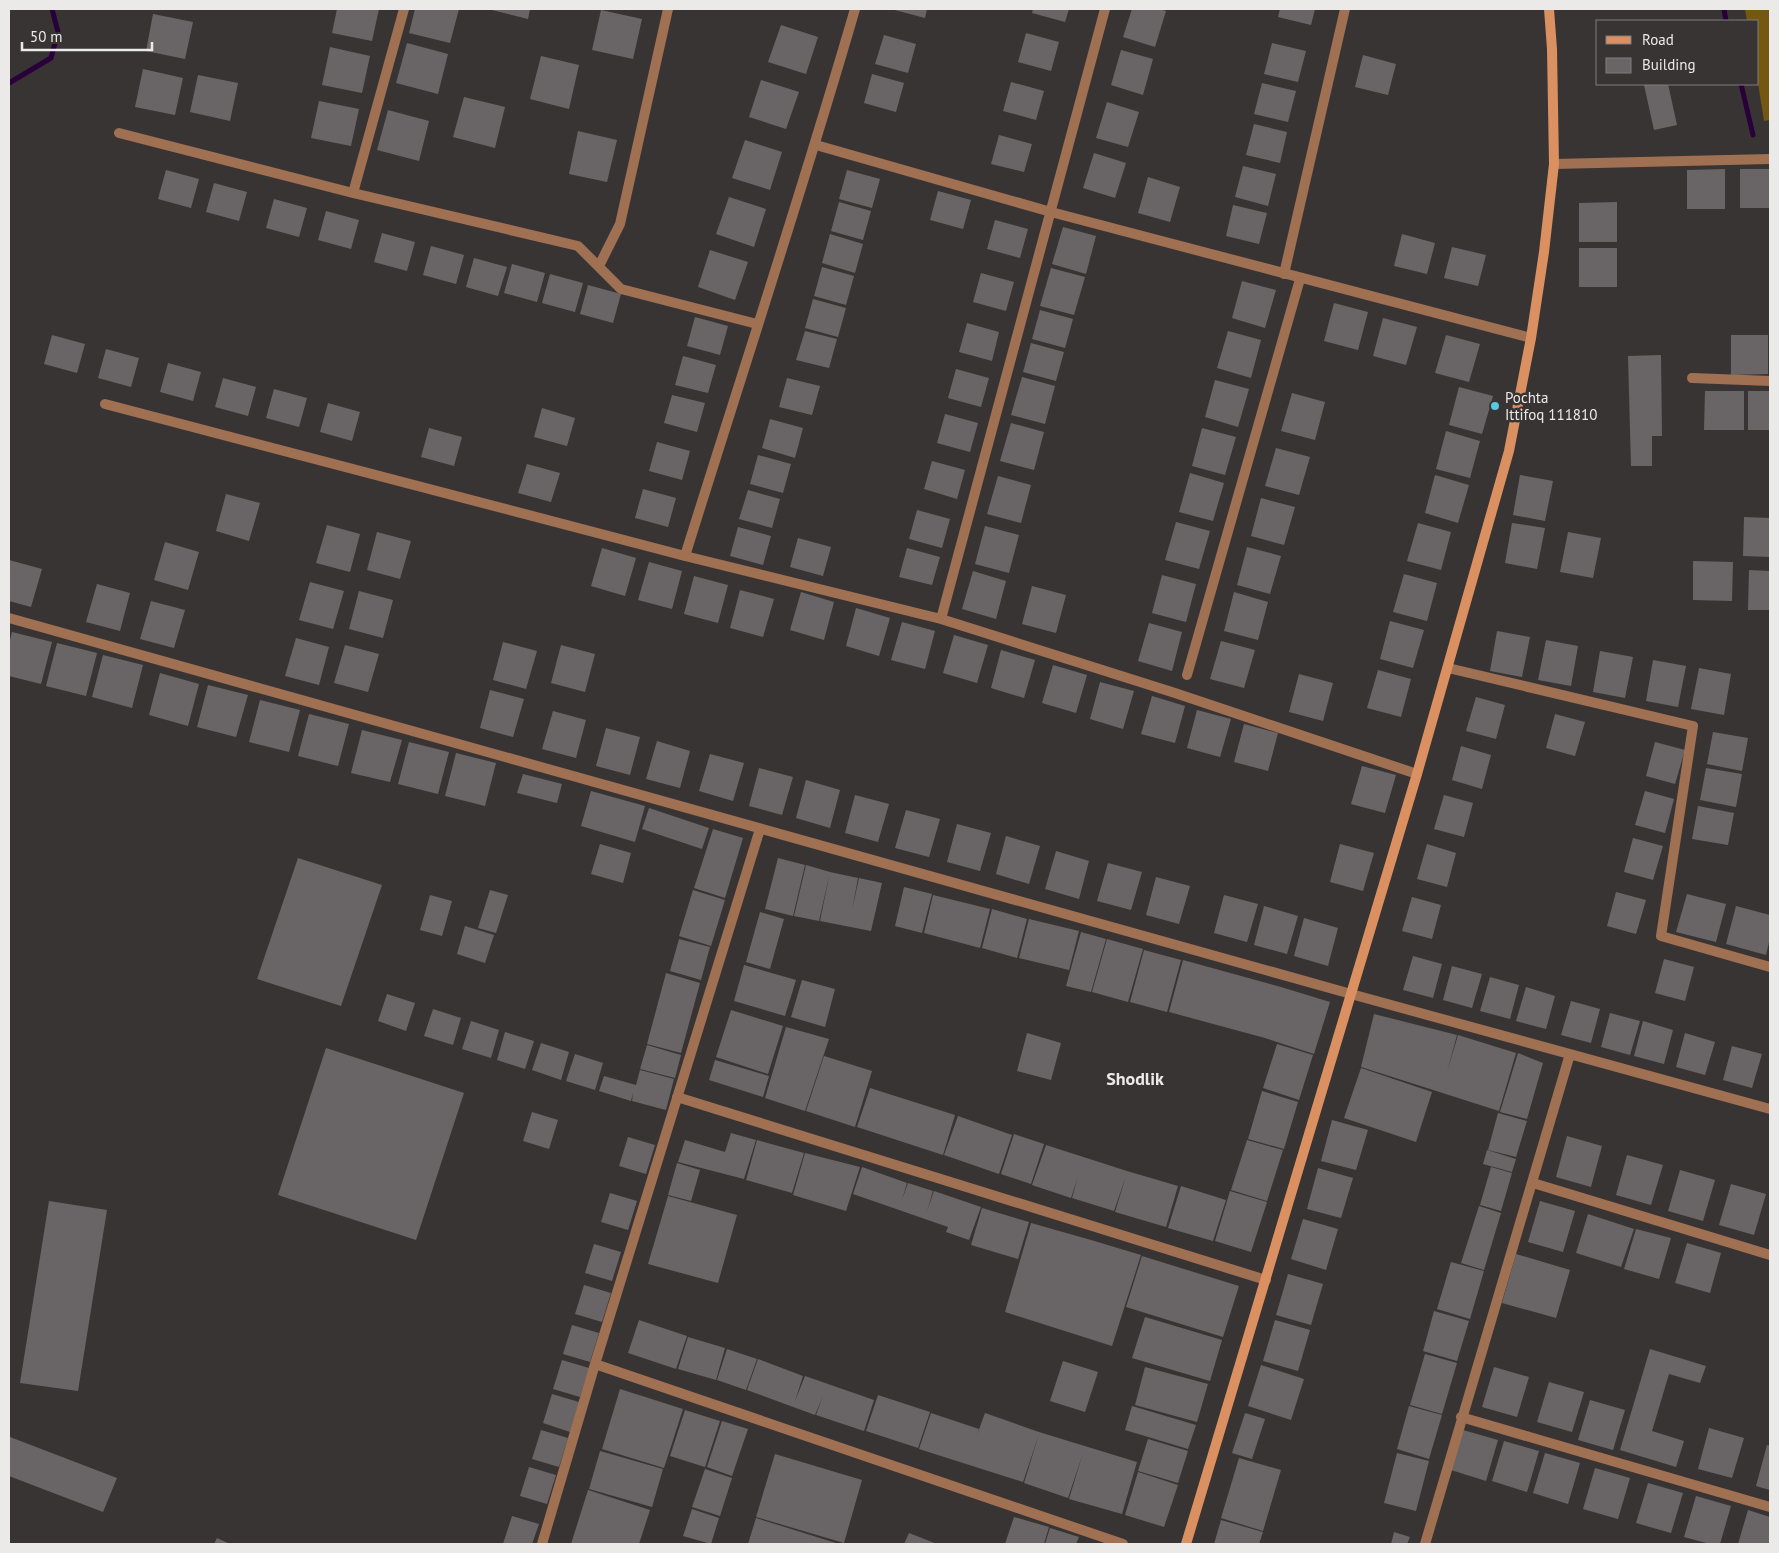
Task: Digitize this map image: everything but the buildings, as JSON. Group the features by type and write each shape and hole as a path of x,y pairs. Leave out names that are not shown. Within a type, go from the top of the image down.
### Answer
{"main road":[{"path":"1186,1544 1417,774 1509,450 1544,252 1554,164 1552,49 1549,9"}],"street":[{"path":"353,193 404,9"},
{"path":"599,266 620,224 668,9"},
{"path":"685,556 757,324 816,144 856,9"},
{"path":"941,619 1105,9"},
{"path":"1284,274 1344,9"},
{"path":"119,133 353,193 578,246 621,288 757,324"},
{"path":"816,144 1051,212 1530,338"},
{"path":"1554,164 1770,160"},
{"path":"1188,675 1300,279"},
{"path":"1692,378 1770,381"},
{"path":"106,404 685,556 941,619 1175,693 1417,774"},
{"path":"9,618 1770,1109"},
{"path":"1448,668 1693,726 1661,936 1770,967"},
{"path":"542,1544 595,1364 760,828"},
{"path":"1425,1544 1461,1417 1533,1183 1570,1054"},
{"path":"677,1097 1266,1280"},
{"path":"1533,1183 1770,1254"},
{"path":"595,1364 1122,1544"},
{"path":"1461,1417 1770,1507"}],"shaded area":[{"path":"1745,9 1770,9 1770,120 1764,121 1758,85 1759,20 1747,20"}],"waterway":[{"path":"9,83 51,58 58,32 52,9"},
{"path":"1724,9 1726,20"},
{"path":"1741,85 1753,135"}],"place":[{"name":"Pochta Ittifoq 111810","path":"1495,406"}],"district":[{"name":"Shodlik","path":"1135,1078"}]}
